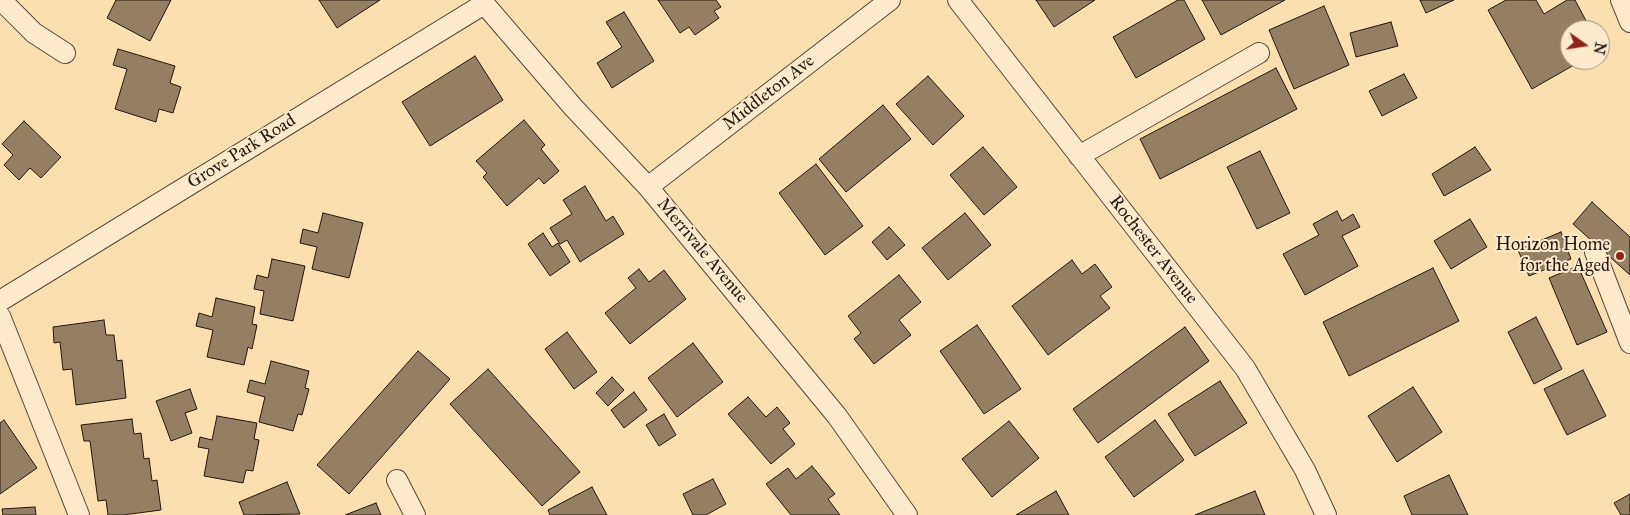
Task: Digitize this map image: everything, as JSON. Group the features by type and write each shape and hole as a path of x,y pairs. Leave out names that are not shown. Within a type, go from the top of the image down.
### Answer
{"street":[{"path":"1,0 34,33 65,53"},
{"name":"Middleton Ave","path":"648,187 890,0"},
{"name":"Rochester Avenue","path":"958,0 1244,368 1305,470 1326,515"},
{"path":"1622,0 1630,22"},
{"name":"Merrivale Avenue","path":"483,2 573,107 648,187 837,416 907,515"},
{"name":"Grove Park Road","path":"0,301 483,2"},
{"path":"1079,156 1259,53"},
{"path":"1595,252 1630,343"},
{"path":"0,316 79,515"},
{"path":"397,480 415,515"}],"building":[{"path":"116,0 171,0 150,41 107,18"},
{"path":"319,0 380,0 337,28"},
{"path":"658,0 716,0 721,7 714,11 719,18 695,35 689,27 680,33"},
{"path":"1036,0 1095,0 1054,27"},
{"path":"1178,0 1184,0 1205,39 1136,78 1113,37"},
{"path":"1202,0 1285,0 1221,35"},
{"path":"1420,0 1454,0 1426,13"},
{"path":"1506,0 1536,0 1544,14 1567,0 1575,0 1586,20 1560,20 1560,70 1565,70 1532,89 1488,10"},
{"path":"1324,6 1349,65 1294,89 1269,30"},
{"path":"624,12 654,61 612,88 597,63 622,47 606,22"},
{"path":"1391,22 1398,46 1356,57 1350,33"},
{"path":"118,49 175,66 170,83 181,87 173,113 159,109 156,122 115,109 127,69 113,65"},
{"path":"475,56 503,100 430,146 402,102"},
{"path":"1276,68 1297,109 1160,179 1140,139"},
{"path":"1404,74 1417,98 1382,116 1369,91"},
{"path":"928,76 964,116 933,145 896,104"},
{"path":"883,105 911,139 846,192 819,159"},
{"path":"524,120 545,145 541,149 559,171 544,184 539,178 507,206 483,177 487,173 476,161"},
{"path":"24,121 61,157 41,178 30,168 19,180 4,165 13,155 2,144"},
{"path":"983,147 1017,187 984,215 950,175"},
{"path":"1475,147 1491,170 1444,196 1432,174"},
{"path":"1260,151 1290,213 1257,229 1227,167"},
{"path":"816,164 863,226 825,255 779,193"},
{"path":"585,186 606,221 613,216 624,234 580,262 567,240 560,244 550,228 572,214 563,200"},
{"name":"Horizon Home for the Aged","path":"1592,202 1630,237 1630,275 1573,224"},
{"path":"1337,211 1342,221 1353,214 1360,227 1342,236 1358,266 1305,295 1283,254 1319,235 1313,224"},
{"path":"323,213 363,223 349,278 312,269 317,247 300,243 303,229 318,233"},
{"path":"965,213 991,245 948,280 922,248"},
{"path":"1470,219 1487,247 1451,269 1434,241"},
{"path":"889,227 905,245 887,260 872,242"},
{"path":"1561,232 1571,259 1529,276 1518,250"},
{"path":"543,233 552,247 558,243 570,262 550,276 528,244"},
{"path":"272,259 305,266 293,321 260,314 264,291 254,289 257,275 268,278"},
{"path":"1072,260 1082,274 1095,264 1112,287 1100,296 1110,308 1048,355 1012,306"},
{"path":"1578,266 1607,332 1577,345 1549,278"},
{"path":"1433,268 1459,321 1349,376 1323,322"},
{"path":"639,269 649,282 664,270 686,299 630,344 605,313 636,288 628,278"},
{"path":"899,275 921,302 899,320 911,335 874,364 854,339 861,333 848,316"},
{"path":"216,298 255,307 252,324 257,325 252,349 248,347 244,365 207,357 213,330 196,326 199,313 212,317"},
{"path":"1536,317 1562,369 1534,384 1508,332"},
{"path":"104,320 106,335 114,335 117,361 122,360 126,398 76,405 72,369 63,370 60,342 54,343 53,327"},
{"path":"977,325 1021,389 984,414 940,351"},
{"path":"1185,327 1209,361 1098,443 1073,409"},
{"path":"567,332 597,372 574,389 545,349"},
{"path":"693,343 723,382 677,417 648,378"},
{"path":"418,351 450,379 349,494 317,465"},
{"path":"271,361 309,371 305,388 309,389 302,415 298,414 293,431 259,422 265,397 247,392 250,380 265,384"},
{"path":"488,369 580,472 542,506 450,404"},
{"path":"1583,370 1606,416 1567,435 1544,389"},
{"path":"612,377 624,390 608,406 596,393"},
{"path":"1220,381 1247,423 1195,456 1168,414"},
{"path":"1413,387 1442,432 1397,462 1368,416"},
{"path":"190,389 197,409 185,413 192,433 171,441 156,401"},
{"path":"634,392 647,410 624,428 611,410"},
{"path":"748,397 766,417 777,407 790,423 783,429 795,444 771,464 728,414"},
{"path":"664,414 676,435 659,446 646,425"},
{"path":"217,416 257,423 254,439 259,440 253,471 246,470 243,483 204,476 209,449 198,447 200,437 212,440"},
{"path":"132,419 134,434 141,433 144,459 149,458 152,481 157,480 161,510 108,515 106,500 98,501 90,441 84,441 81,425"},
{"path":"4,420 37,468 0,494 0,423"},
{"path":"1155,420 1184,460 1134,497 1105,457"},
{"path":"1009,421 1039,458 992,497 962,459"},
{"path":"812,466 835,494 828,499 840,515 791,515 766,484 788,468 796,479"},
{"path":"1449,475 1468,515 1412,515 1404,496"},
{"path":"713,479 726,504 706,515 693,515 683,494"},
{"path":"287,482 300,514 244,515 239,502"},
{"path":"592,487 607,515 550,515 548,510"},
{"path":"1056,491 1069,515 1016,515"},
{"path":"1255,491 1265,515 1195,515"},
{"path":"1630,494 1630,515 1621,515 1614,503"},
{"path":"376,503 381,515 345,515"},
{"path":"35,507 36,515 3,515 2,509"}],"place":[{"name":"Horizon Home for the Aged","path":"1620,256"}]}
